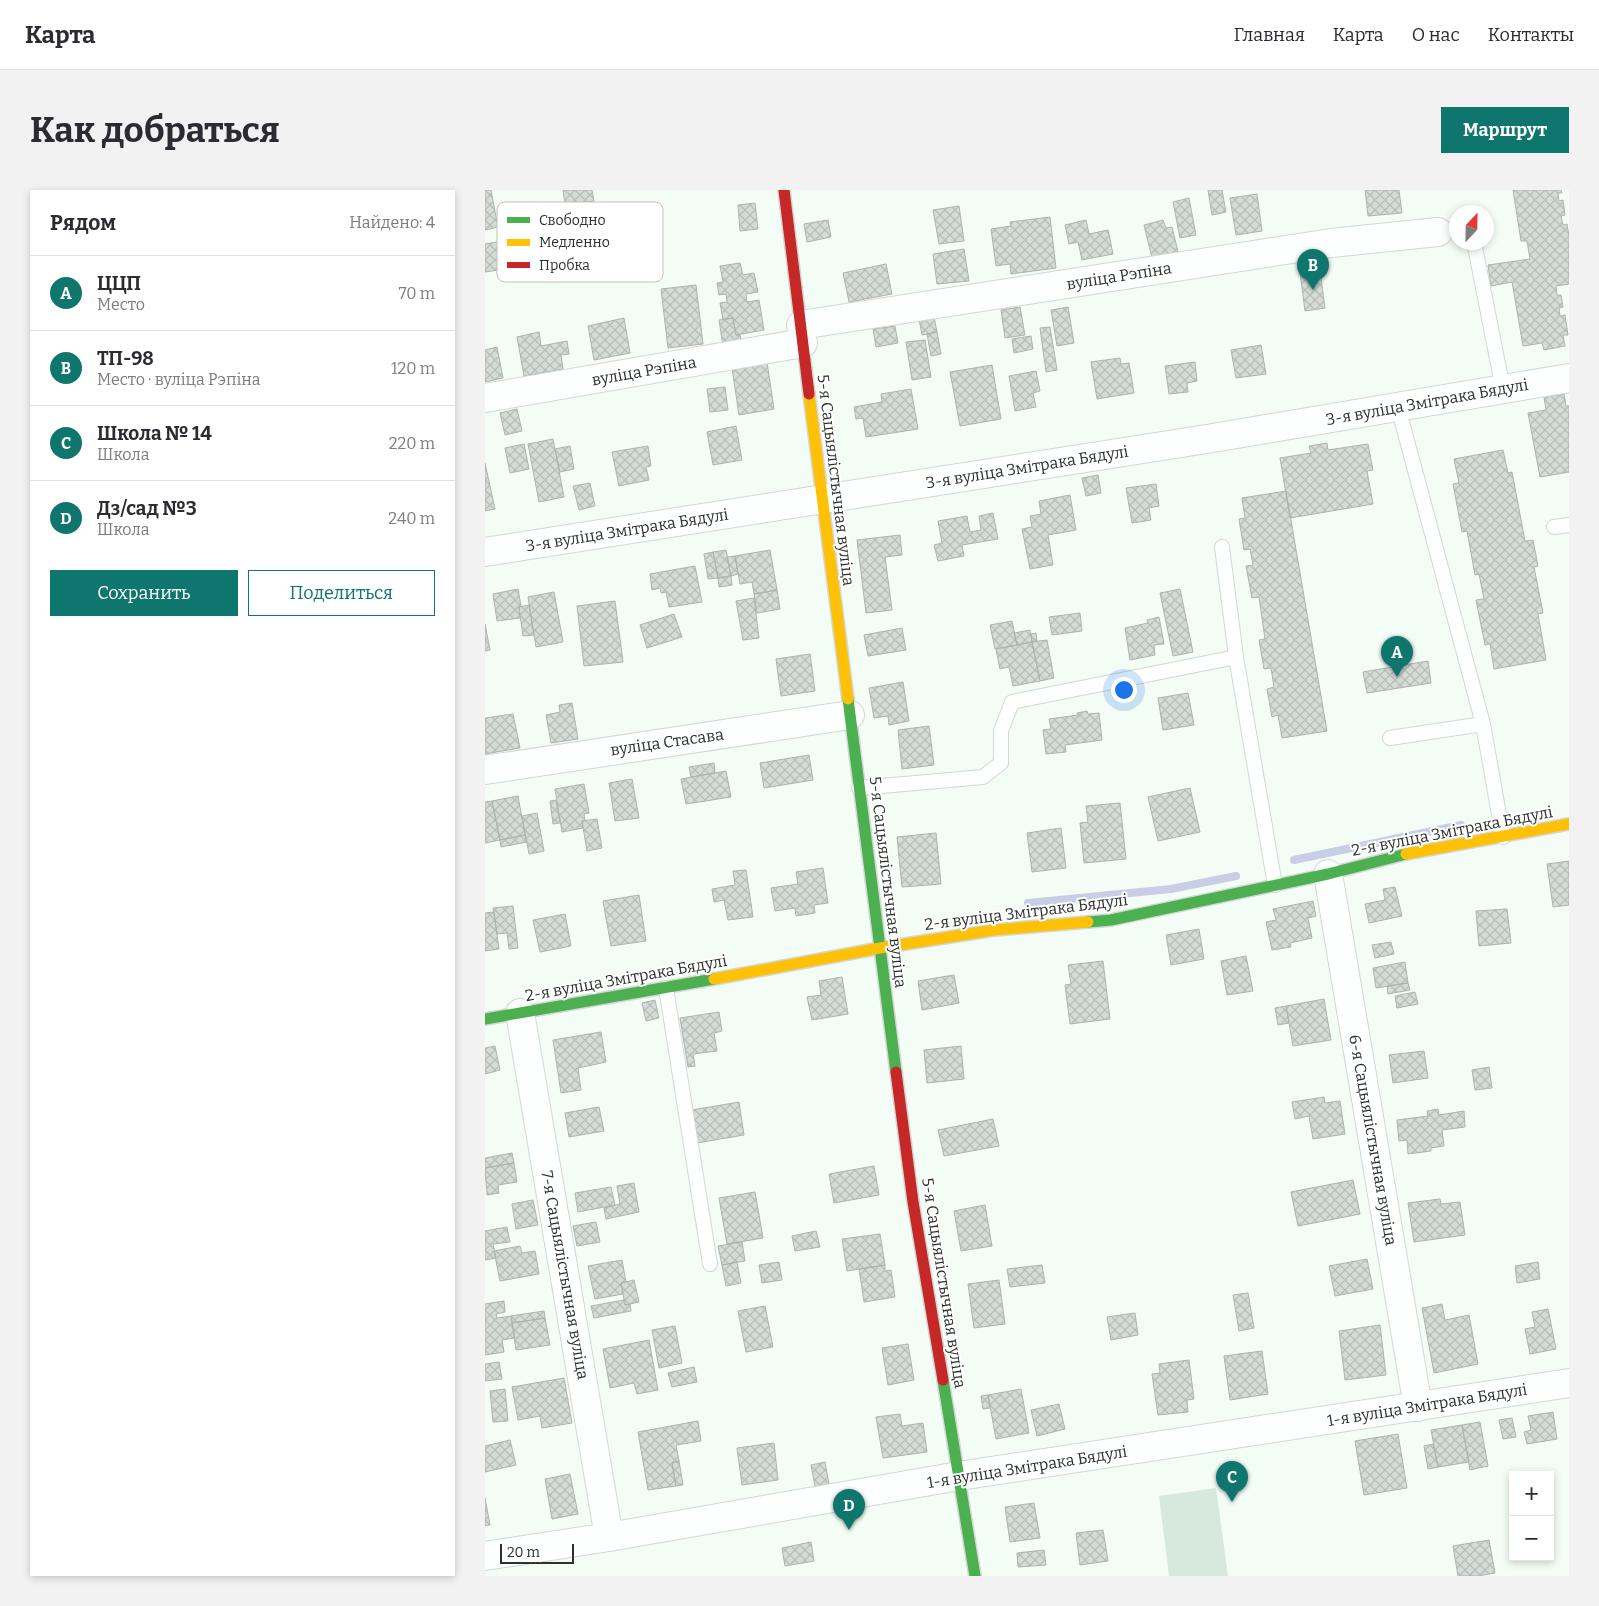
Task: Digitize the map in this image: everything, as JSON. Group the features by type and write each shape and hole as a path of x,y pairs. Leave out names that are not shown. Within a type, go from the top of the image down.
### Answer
{"street":[{"name":"5-я Сацыялістычная вуліца","path":"784,190 849,715 913,1202 975,1576"},
{"name":"вуліца Рэпіна","path":"485,398 802,334 1331,243 1438,232"},
{"name":"3-я вуліца Змітрака Бядулі","path":"485,552 1207,439 1569,378"},
{"name":"вуліца Стасава","path":"485,770 849,715"},
{"name":"2-я вуліца Змітрака Бядулі","path":"485,1019 666,988 880,948 994,930 1111,920 1328,874 1411,853 1569,824"},
{"name":"6-я Сацыялістычная вуліца","path":"1328,874 1418,1407"},
{"name":"7-я Сацыялістычная вуліца","path":"520,1013 609,1537"},
{"name":"1-я вуліца Змітрака Бядулі","path":"485,1556 609,1537 959,1476 1569,1383"}],"lane":[{"path":"1476,250 1503,389"},
{"path":"1397,407 1483,724 1503,837"},
{"path":"1554,527 1569,525"},
{"path":"1222,547 1236,657 1275,885"},
{"path":"859,788 983,777 1001,763 1001,731 1012,702 1236,657"},
{"path":"1390,738 1483,724"},
{"path":"666,988 710,1264"}],"green space":[{"path":"1216,1488 1228,1576 1169,1576 1159,1496"}],"building":[{"path":"485,190 491,190 497,227 485,230"},
{"path":"563,190 592,190 594,201 565,202"},
{"path":"1208,190 1222,190 1226,212 1212,215"},
{"path":"1365,190 1399,190 1402,213 1368,216"},
{"path":"1513,190 1561,190 1562,193 1558,193 1559,201 1563,200 1565,215 1561,216 1563,225 1567,224 1569,236 1569,284 1556,286 1557,295 1561,295 1563,307 1559,308 1560,316 1565,315 1568,335 1563,335 1565,346 1544,350 1542,343 1523,346 1512,282 1491,286 1488,265 1530,259 1527,241 1521,241"},
{"path":"1257,194 1262,231 1236,235 1230,198"},
{"path":"1189,198 1196,235 1180,238 1173,202"},
{"path":"755,203 758,229 740,231 738,205"},
{"path":"959,206 964,241 939,244 933,210"},
{"path":"1050,217 1056,268 1011,274 1010,264 996,266 991,229 1011,226 1010,222"},
{"path":"828,220 831,237 807,242 804,224"},
{"path":"1086,220 1089,234 1108,230 1113,254 1082,260 1078,242 1069,244 1065,225"},
{"path":"1163,220 1166,228 1172,227 1179,256 1153,262 1144,225"},
{"path":"497,242 497,270 485,272 485,244"},
{"path":"964,249 969,281 937,284 933,254"},
{"path":"740,263 743,275 754,273 758,292 746,294 747,302 759,300 764,330 736,335 733,318 723,320 720,303 727,302 726,294 719,295 717,283 723,282 720,266"},
{"path":"886,264 892,294 849,302 843,273"},
{"path":"1320,270 1325,308 1305,311 1300,273"},
{"path":"696,285 703,344 668,348 661,289"},
{"path":"1020,307 1025,335 1005,338 1001,310"},
{"path":"1068,307 1074,343 1057,346 1051,310"},
{"path":"934,317 937,332 922,335 919,319"},
{"path":"624,318 630,353 594,360 588,326"},
{"path":"733,318 736,335 740,335 742,343 723,346 719,320"},
{"path":"895,326 898,343 876,347 873,329"},
{"path":"1050,327 1057,370 1046,372 1040,328"},
{"path":"539,332 541,346 567,341 569,354 561,355 563,369 524,376 517,337"},
{"path":"937,332 941,354 931,356 927,334"},
{"path":"1031,336 1033,349 1014,353 1012,339"},
{"path":"925,340 931,377 912,380 906,342"},
{"path":"1261,345 1266,374 1236,378 1231,350"},
{"path":"497,347 503,378 485,382 485,350"},
{"path":"1120,358 1121,364 1129,363 1134,393 1097,399 1091,362"},
{"path":"767,362 774,409 739,415 732,368"},
{"path":"1195,362 1197,381 1187,383 1188,392 1169,394 1165,366"},
{"path":"992,365 1001,419 960,426 950,372"},
{"path":"1036,371 1040,391 1033,393 1036,407 1015,411 1009,376"},
{"path":"725,387 728,410 710,412 707,389"},
{"path":"911,389 918,429 866,437 863,418 856,419 854,407 882,402 881,394"},
{"path":"1564,394 1566,406 1569,406 1569,472 1540,477 1528,413 1546,410 1544,397"},
{"path":"517,409 522,431 505,435 500,413"},
{"path":"736,426 742,460 713,465 707,432"},
{"path":"553,439 564,497 539,502 528,444"},
{"path":"1327,443 1328,450 1368,444 1373,470 1367,471 1373,504 1290,518 1280,458 1311,453 1309,446"},
{"path":"524,444 529,469 510,473 505,448"},
{"path":"570,446 574,469 560,472 555,449"},
{"path":"648,446 651,466 646,467 649,480 619,486 612,452"},
{"path":"1503,450 1508,473 1512,472 1525,541 1533,540 1538,566 1534,567 1543,613 1538,614 1546,660 1494,669 1490,644 1485,645 1476,600 1484,599 1479,574 1475,575 1467,531 1462,532 1453,484 1459,483 1454,459"},
{"path":"485,463 495,509 485,511"},
{"path":"1098,475 1101,493 1086,496 1082,478"},
{"path":"590,483 595,506 579,510 573,486"},
{"path":"1156,484 1159,506 1149,508 1151,520 1132,523 1126,488"},
{"path":"1286,491 1327,731 1282,738 1278,715 1272,717 1267,689 1274,687 1271,668 1264,669 1259,640 1265,639 1259,597 1252,598 1246,566 1253,565 1250,549 1244,550 1239,519 1245,518 1242,498"},
{"path":"1070,495 1076,530 1048,535 1053,565 1030,569 1022,529 1032,527 1030,516 1041,514 1039,501"},
{"path":"993,513 998,539 962,545 964,556 938,561 934,545 942,543 938,521 967,516 970,532 981,530 979,516"},
{"path":"900,535 902,555 885,557 892,610 866,613 857,540"},
{"path":"726,550 731,576 718,578 713,552"},
{"path":"770,550 777,590 754,594 752,582 740,584 735,556"},
{"path":"713,552 718,578 708,579 704,554"},
{"path":"735,556 738,574 731,576 727,557"},
{"path":"695,566 702,602 669,607 666,592 661,593 660,588 652,590 650,574"},
{"path":"731,576 732,585 719,587 718,578"},
{"path":"518,589 521,606 519,607 520,618 497,621 493,594"},
{"path":"1180,589 1193,652 1173,656 1160,593"},
{"path":"777,590 780,609 757,613 754,594"},
{"path":"554,592 563,642 536,647 528,597"},
{"path":"754,598 759,638 743,640 736,601"},
{"path":"615,601 623,662 584,666 577,606"},
{"path":"529,605 534,635 523,636 519,607"},
{"path":"1080,613 1082,631 1052,635 1049,617"},
{"path":"674,614 682,637 647,648 640,625"},
{"path":"1159,617 1164,644 1154,645 1155,655 1130,660 1125,628 1148,623 1147,620"},
{"path":"1012,621 1017,645 995,649 990,625"},
{"path":"485,624 490,650 485,651"},
{"path":"902,628 906,650 868,656 864,635"},
{"path":"1030,630 1032,642 1017,645 1014,633"},
{"path":"1036,633 1037,641 1032,642 1031,634"},
{"path":"1047,640 1054,678 1040,681 1032,642"},
{"path":"1032,642 1040,681 1013,686 1009,667 1000,669 996,649"},
{"path":"810,654 815,691 781,696 776,659"},
{"path":"1428,661 1431,683 1367,693 1363,672"},
{"path":"903,682 909,721 889,725 888,716 874,718 869,688"},
{"path":"1188,693 1194,725 1163,730 1158,698"},
{"path":"572,703 578,739 551,743 546,715 560,712 559,705"},
{"path":"1087,711 1088,714 1099,713 1102,740 1065,745 1066,752 1046,754 1043,730 1051,729 1049,719 1078,715 1077,713"},
{"path":"513,714 520,748 485,754 485,718"},
{"path":"929,726 934,765 902,769 898,730"},
{"path":"809,755 813,780 764,788 760,763"},
{"path":"714,763 715,773 691,777 689,767"},
{"path":"726,771 731,797 686,804 681,779"},
{"path":"632,779 639,818 615,821 609,783"},
{"path":"584,784 589,813 584,814 583,828 562,832 555,789"},
{"path":"1190,788 1200,832 1158,841 1148,797"},
{"path":"518,796 525,835 500,840 492,801"},
{"path":"556,800 560,823 553,824 550,801"},
{"path":"492,801 500,840 485,843 485,802"},
{"path":"1120,803 1126,859 1084,863 1080,823 1088,822 1086,806"},
{"path":"537,813 544,851 529,854 522,816"},
{"path":"597,819 602,848 587,851 582,821"},
{"path":"1061,828 1066,868 1032,872 1027,833"},
{"path":"936,833 941,884 902,887 897,837"},
{"path":"525,835 527,842 501,847 500,840"},
{"path":"1569,861 1569,905 1553,907 1547,864"},
{"path":"823,868 828,903 814,905 815,913 796,916 795,908 775,911 771,888 798,884 796,872"},
{"path":"746,870 753,917 728,920 724,900 714,902 712,889 735,885 733,871"},
{"path":"1395,887 1402,916 1369,923 1365,904 1385,900 1383,889"},
{"path":"639,895 646,941 611,946 603,901"},
{"path":"1313,901 1316,916 1308,918 1312,938 1290,943 1291,947 1272,950 1266,922 1276,920 1273,909"},
{"path":"513,906 518,948 509,949 507,933 497,934 493,908"},
{"path":"1507,909 1511,943 1479,946 1476,911"},
{"path":"494,912 499,949 485,951 485,913"},
{"path":"565,914 571,946 540,952 533,920"},
{"path":"1199,929 1204,959 1171,965 1166,935"},
{"path":"1391,942 1394,954 1375,958 1372,945"},
{"path":"1246,956 1253,991 1227,995 1221,961"},
{"path":"1103,961 1110,1019 1070,1024 1065,985 1071,984 1068,965"},
{"path":"1405,962 1408,983 1376,988 1373,968"},
{"path":"954,975 959,1003 922,1010 918,981"},
{"path":"842,977 848,1014 812,1020 807,997 821,995 819,981"},
{"path":"1408,983 1410,990 1388,994 1387,986"},
{"path":"1415,992 1418,1004 1397,1008 1395,996"},
{"path":"1324,999 1331,1040 1293,1046 1286,1006"},
{"path":"655,1000 659,1018 646,1021 642,1003"},
{"path":"1286,1006 1289,1023 1278,1025 1275,1008"},
{"path":"719,1012 722,1031 714,1033 717,1051 693,1054 695,1066 688,1067 680,1018"},
{"path":"601,1032 606,1062 578,1068 581,1090 561,1093 553,1040"},
{"path":"495,1046 500,1070 485,1074 485,1048"},
{"path":"961,1046 964,1079 927,1083 924,1050"},
{"path":"1424,1051 1428,1078 1393,1083 1389,1055"},
{"path":"1489,1067 1492,1088 1475,1090 1472,1070"},
{"path":"1324,1097 1325,1103 1340,1101 1345,1134 1313,1139 1309,1116 1295,1119 1292,1102"},
{"path":"739,1102 744,1135 697,1143 692,1110"},
{"path":"599,1107 604,1131 569,1137 565,1113"},
{"path":"1438,1109 1439,1115 1464,1111 1465,1127 1442,1130 1444,1146 1431,1148 1431,1151 1408,1154 1407,1140 1399,1141 1397,1120 1428,1116 1427,1111"},
{"path":"993,1119 999,1146 944,1156 938,1130"},
{"path":"512,1153 514,1163 485,1168 485,1158"},
{"path":"514,1163 517,1182 498,1185 499,1193 487,1195 485,1168"},
{"path":"874,1166 879,1195 834,1203 829,1174"},
{"path":"1353,1180 1360,1214 1298,1226 1291,1192"},
{"path":"634,1183 639,1212 606,1219 604,1208 620,1204 617,1186"},
{"path":"611,1187 615,1205 578,1212 575,1193"},
{"path":"755,1192 763,1238 727,1244 719,1198"},
{"path":"1440,1199 1441,1204 1460,1202 1465,1235 1414,1242 1408,1203"},
{"path":"533,1200 538,1225 516,1229 512,1204"},
{"path":"985,1205 992,1246 961,1251 954,1211"},
{"path":"596,1222 600,1242 577,1246 573,1226"},
{"path":"507,1227 510,1242 493,1244 496,1258 485,1260 485,1231"},
{"path":"816,1231 820,1247 795,1251 792,1236"},
{"path":"880,1234 885,1265 847,1271 842,1239"},
{"path":"742,1242 745,1261 722,1265 718,1246"},
{"path":"520,1246 522,1253 535,1251 539,1274 500,1281 494,1251"},
{"path":"1367,1259 1373,1289 1335,1296 1329,1266"},
{"path":"622,1260 626,1282 621,1283 623,1294 595,1299 588,1266"},
{"path":"737,1262 741,1283 726,1286 722,1265"},
{"path":"779,1262 782,1280 762,1283 759,1265"},
{"path":"1538,1262 1540,1279 1517,1283 1515,1266"},
{"path":"885,1265 885,1271 891,1270 895,1297 864,1302 859,1269"},
{"path":"1042,1265 1045,1283 1010,1287 1007,1269"},
{"path":"634,1280 639,1302 625,1305 621,1283"},
{"path":"999,1280 1005,1324 974,1328 968,1284"},
{"path":"1248,1293 1254,1328 1239,1331 1233,1295"},
{"path":"624,1300 625,1305 630,1304 631,1311 594,1318 591,1306"},
{"path":"504,1301 505,1312 496,1314 497,1318 511,1316 515,1338 502,1340 504,1352 485,1355 485,1304"},
{"path":"1442,1304 1445,1320 1469,1315 1478,1364 1434,1373 1422,1308"},
{"path":"765,1306 773,1347 746,1352 738,1311"},
{"path":"1548,1309 1556,1349 1530,1354 1525,1329 1535,1327 1532,1312"},
{"path":"544,1311 545,1318 512,1323 511,1316"},
{"path":"1135,1313 1138,1335 1111,1340 1107,1317"},
{"path":"545,1318 550,1345 516,1350 512,1323"},
{"path":"1380,1325 1386,1375 1345,1380 1339,1331"},
{"path":"675,1326 682,1363 659,1368 652,1330"},
{"path":"649,1340 658,1390 637,1394 634,1383 610,1388 603,1349"},
{"path":"908,1344 914,1380 888,1385 882,1348"},
{"path":"1262,1351 1268,1394 1230,1400 1224,1356"},
{"path":"1189,1360 1194,1399 1187,1400 1188,1412 1158,1415 1152,1374 1160,1373 1159,1364"},
{"path":"499,1362 502,1379 485,1381 485,1364"},
{"path":"694,1367 697,1382 672,1387 668,1373"},
{"path":"564,1378 572,1423 542,1428 540,1416 518,1420 512,1387"},
{"path":"505,1389 508,1421 493,1422 490,1391"},
{"path":"1021,1389 1029,1433 996,1439 988,1395"},
{"path":"988,1395 990,1408 983,1409 981,1396"},
{"path":"1059,1404 1065,1429 1037,1436 1031,1410"},
{"path":"1553,1412 1557,1439 1527,1444 1524,1432 1531,1430 1528,1416"},
{"path":"900,1414 902,1426 923,1423 927,1452 883,1458 876,1417"},
{"path":"1512,1418 1516,1437 1503,1439 1499,1420"},
{"path":"698,1421 701,1441 676,1445 679,1461 672,1463 676,1486 648,1490 638,1432"},
{"path":"1480,1422 1488,1466 1470,1470 1462,1425"},
{"path":"1462,1425 1469,1462 1438,1467 1431,1430"},
{"path":"1398,1434 1407,1488 1364,1495 1355,1441"},
{"path":"510,1440 516,1465 485,1472 485,1446"},
{"path":"774,1443 778,1480 742,1485 737,1448"},
{"path":"1433,1444 1438,1467 1428,1469 1424,1446"},
{"path":"679,1461 683,1485 676,1486 672,1463"},
{"path":"825,1462 829,1484 815,1486 811,1465"},
{"path":"570,1474 578,1514 552,1519 545,1479"},
{"path":"485,1498 490,1525 485,1526"},
{"path":"1034,1503 1040,1538 1010,1542 1005,1507"},
{"path":"1103,1530 1108,1561 1080,1565 1076,1533"},
{"path":"1489,1540 1495,1573 1478,1576 1458,1576 1453,1546"},
{"path":"811,1542 814,1561 785,1566 782,1548"},
{"path":"1044,1550 1046,1565 1018,1567 1017,1553"}],"waterway":[{"path":"1294,860 1461,825"},
{"path":"1028,903 1171,889 1236,876"}],"traffic: fast":[{"path":"848,699 896,1072"},
{"path":"1088,922 1111,920 1328,874 1406,854"},
{"path":"485,1019 714,979"},
{"path":"943,1380 975,1576"}],"traffic: slow":[{"path":"809,394 848,699"},
{"path":"1406,854 1569,824"},
{"path":"714,979 880,948 994,930 1088,922"}],"traffic: jam":[{"path":"784,190 809,394"},
{"path":"896,1072 913,1202 943,1380"}],"place":[{"name":"ТП-98","path":"1313,290"},
{"name":"ЦЦП","path":"1397,677"},
{"name":"Школа № 14","path":"1232,1502"},
{"name":"Дз/сад №3","path":"849,1530"}]}
